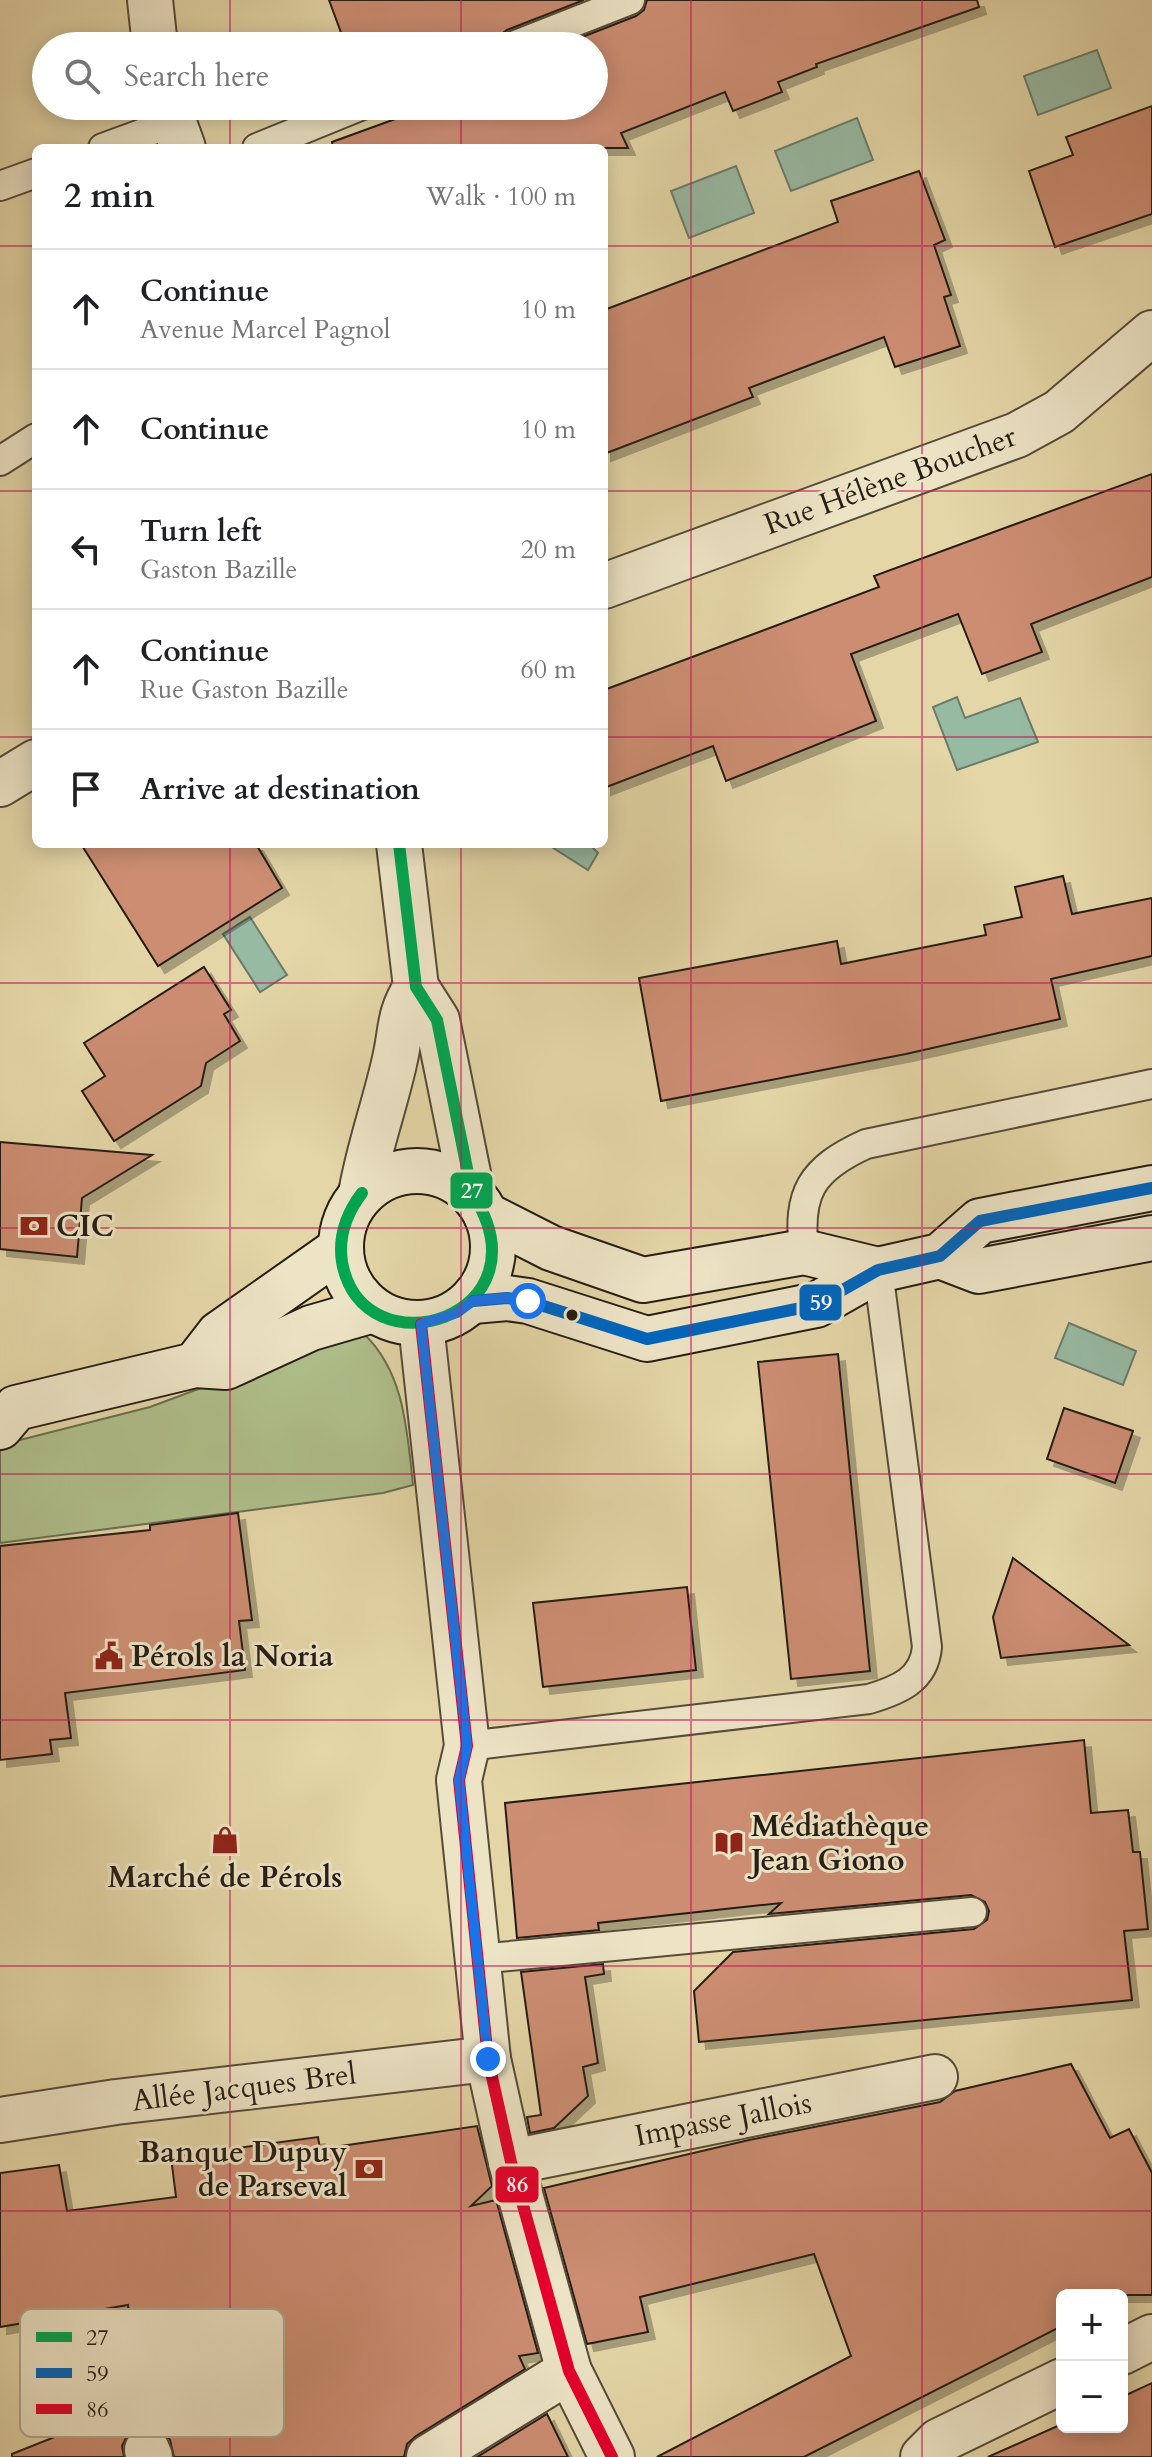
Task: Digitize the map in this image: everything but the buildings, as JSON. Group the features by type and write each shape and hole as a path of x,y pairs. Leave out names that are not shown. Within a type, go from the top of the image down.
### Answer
{"street":[{"path":"150,0 153,32"},
{"name":"Rue Hélène Boucher","path":"608,585 1017,435 1059,412 1152,333"},
{"path":"0,784 32,764"},
{"path":"399,848 416,987 437,1020 479,1204 493,1237 493,1260 486,1282 473,1301 457,1313 421,1324 395,1321 373,1310 350,1283 340,1249 350,1211 361,1194 381,1179 416,1172 452,1179 479,1204 551,1248 643,1280 804,1252 878,1270"},
{"path":"361,1194 368,1150 396,1058 402,1010 416,987"},
{"path":"473,1301 507,1298 528,1301 647,1339 816,1305 878,1270 940,1256 980,1221 1152,1188"},
{"path":"940,1256 979,1271 1152,1238"},
{"path":"195,1365 219,1334 340,1249"},
{"path":"5,1412 195,1365 226,1367 311,1328 373,1310"},
{"path":"421,1324 467,1746 459,1780 488,2059 511,2162 569,2371 612,2457"},
{"name":"Allée Jacques Brel","path":"0,2120 116,2102 488,2059"},
{"name":"Impasse Jallois","path":"511,2162 935,2077"},
{"path":"1128,2349 1152,2337"},
{"path":"429,2457 569,2371"},
{"path":"923,2457 939,2441 1056,2384"}],"lane":[{"path":"549,32 630,0"},
{"path":"267,144 326,120"},
{"path":"116,144 175,125"},
{"path":"0,186 32,174"},
{"path":"0,461 32,441"},
{"path":"804,1252 800,1212 803,1198 841,1156 866,1144 1152,1084"},
{"path":"467,1746 869,1699 916,1678 926,1662 927,1647 878,1270"},
{"path":"478,1959 972,1912"}],"shaded area":[{"path":"1097,50 1111,88 1038,115 1024,76"},
{"path":"857,118 873,160 791,191 775,151"},
{"path":"736,166 754,213 689,238 671,191"},
{"path":"957,697 965,718 1020,698 1038,742 957,770 933,707"},
{"path":"553,848 593,848 598,853 588,870"},
{"path":"250,917 287,975 260,992 223,934"},
{"path":"1069,1323 1136,1351 1123,1385 1055,1358"},
{"path":"364,1334 378,1350 396,1385 406,1424 413,1485 383,1493 0,1543 0,1445 150,1407 252,1369"}],"transit line":[{"name":"27","path":"362,1193 348,1217 341,1243 342,1262 357,1297 382,1316 413,1323 445,1317 472,1300 489,1272 490,1236 472,1193 437,1020 416,987 399,848"},
{"name":"59","path":"473,1301 507,1298 528,1301 647,1339 816,1305 878,1270 940,1256 980,1221 1152,1188"},
{"name":"86","path":"421,1324 467,1746 459,1780 488,2059 511,2162 569,2371 612,2457"}],"place":[{"name":"CIC","path":"34,1226"},
{"name":"Pérols la Noria","path":"109,1656"},
{"name":"Marché de Pérols","path":"225,1840"},
{"name":"Médiathèque Jean Giono","path":"729,1843"},
{"name":"Banque Dupuy de Parseval","path":"369,2169"}],"route":[{"path":"488,2059 459,1780 467,1746 421,1324 439,1321 473,1301 507,1298 528,1301"}]}
